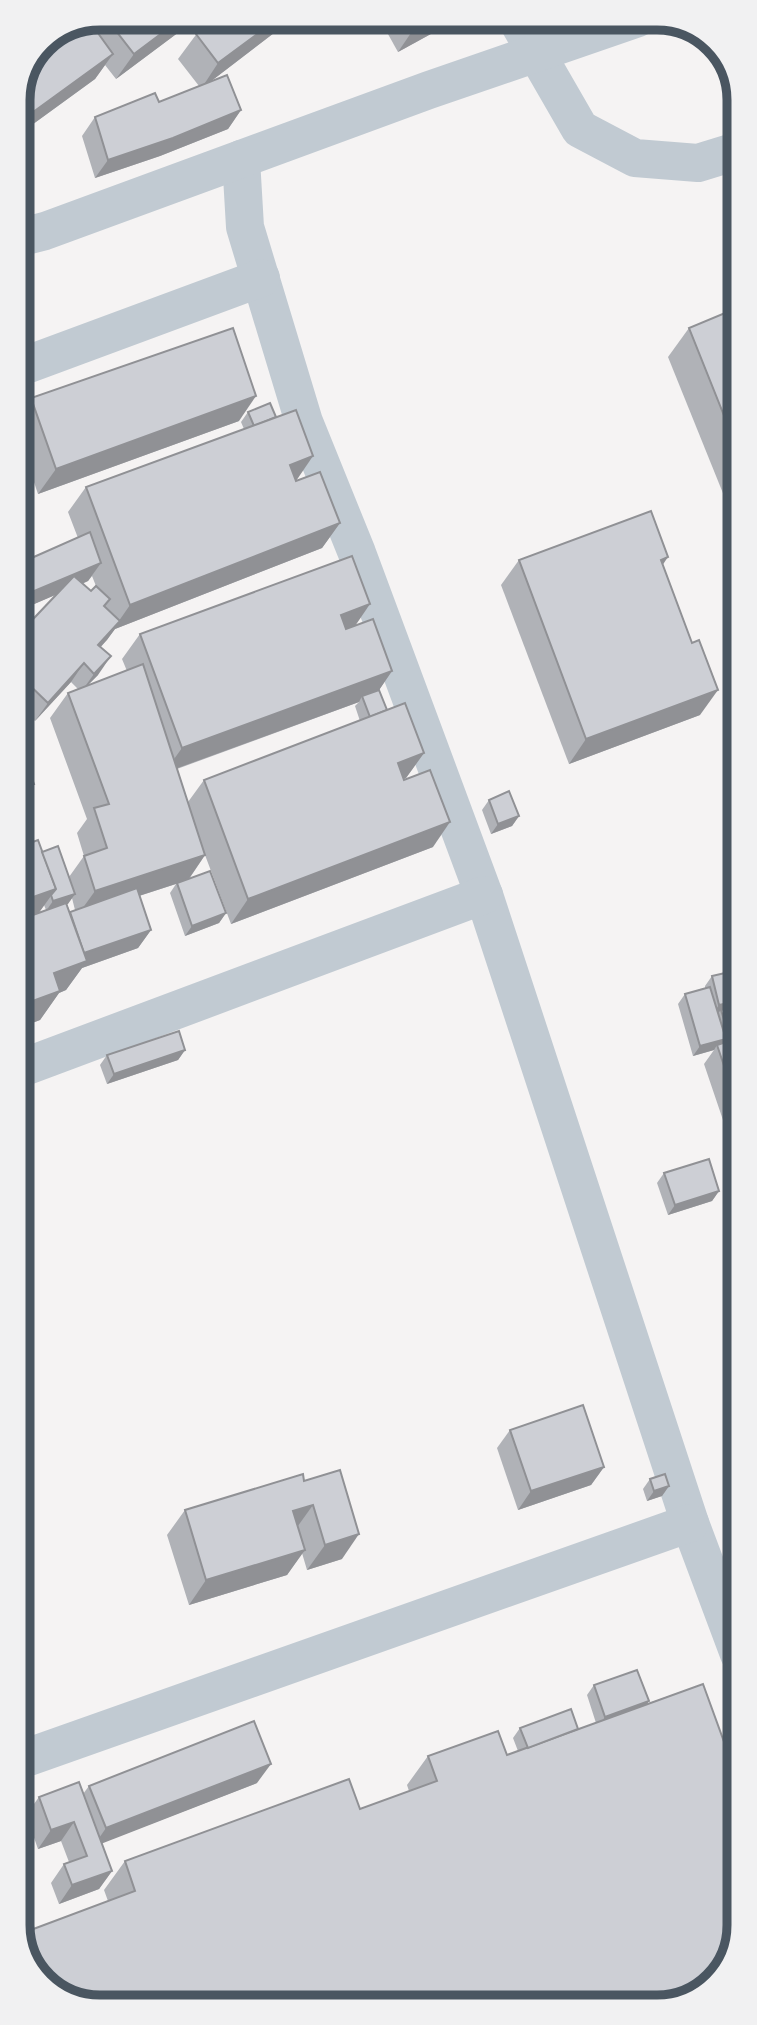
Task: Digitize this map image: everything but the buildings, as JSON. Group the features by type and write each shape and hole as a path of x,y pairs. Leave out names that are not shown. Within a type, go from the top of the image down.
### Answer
{"lane":[{"path":"522,30 580,129 635,158 698,163 727,154"},
{"path":"30,235 602,30"},
{"path":"242,159 245,227 304,422 484,895 690,1523 727,1622"},
{"path":"30,364 261,278"},
{"path":"30,1065 484,895"},
{"path":"30,1756 690,1523"}]}
